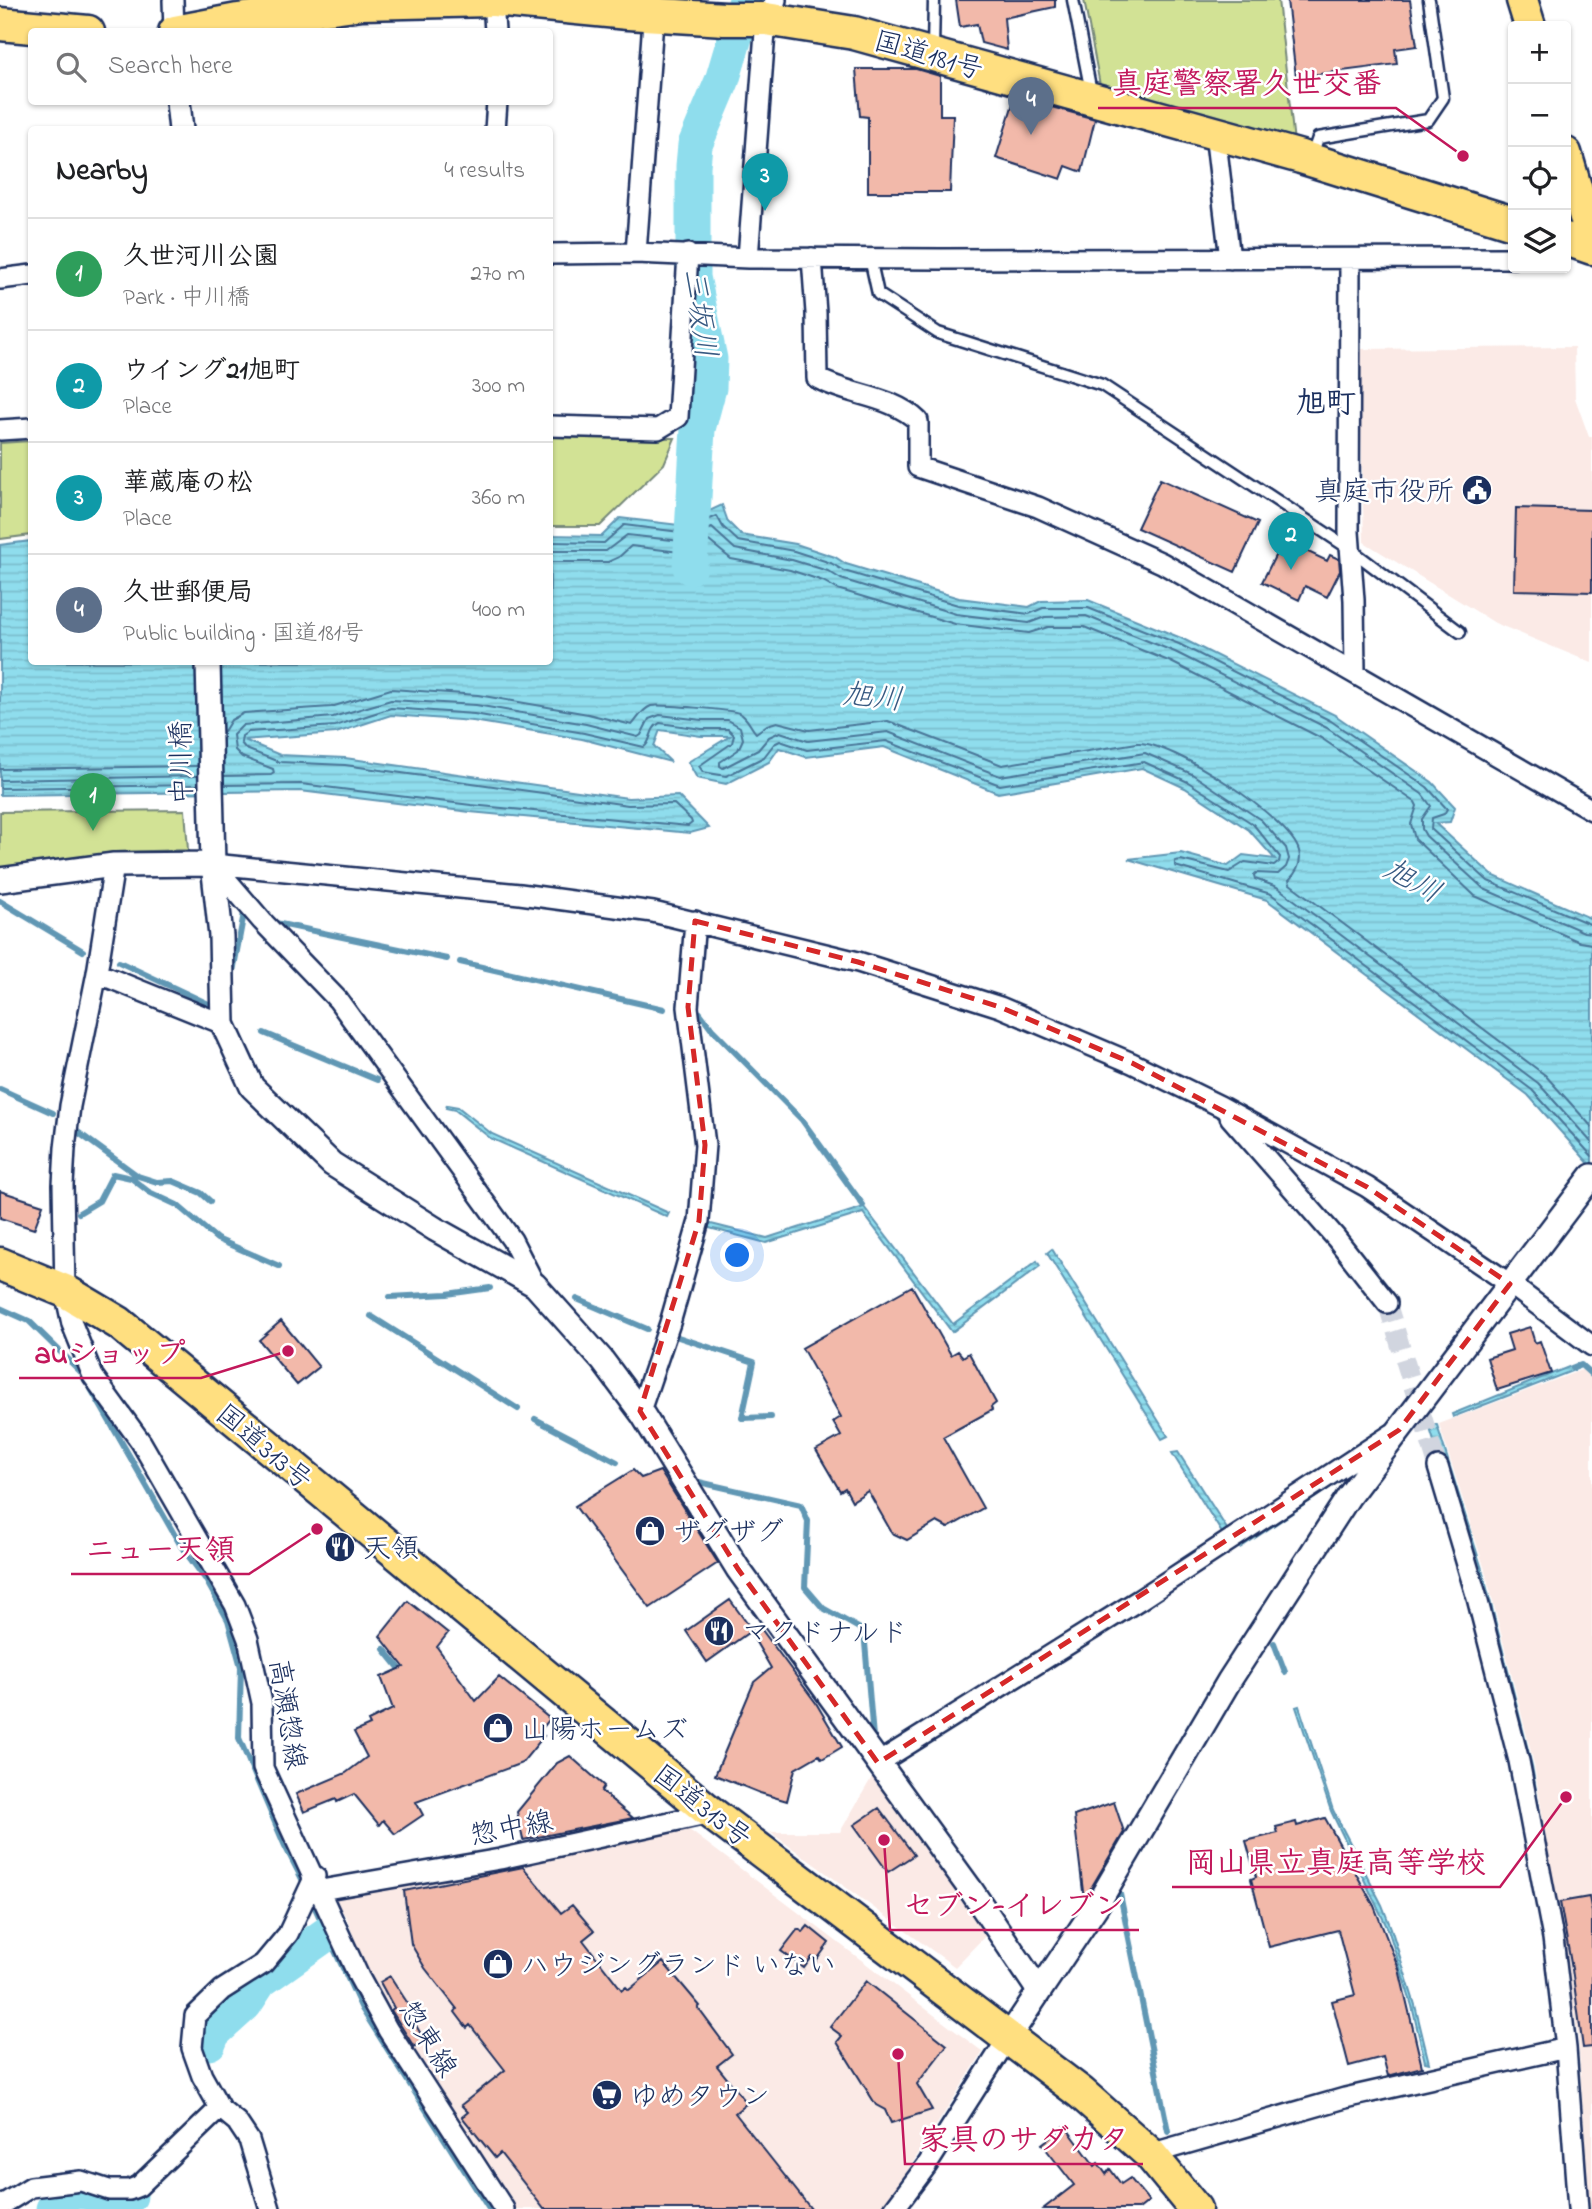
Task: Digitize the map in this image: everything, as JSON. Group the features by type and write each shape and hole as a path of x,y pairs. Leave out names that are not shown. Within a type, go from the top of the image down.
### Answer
{"highway":[{"name":"国道181号","path":"195,28 362,3 493,0 654,7 725,19 771,10 1311,160 1508,221"},
{"path":"0,24 44,28"},
{"path":"1571,241 1592,248"},
{"name":"国道313号","path":"0,1264 65,1291 119,1323 711,1814 1081,2094 1150,2154 1185,2205"}],"main road":[{"path":"1571,170 1592,241"}],"street":[{"path":"173,0 174,28"},
{"path":"493,0 495,28"},
{"path":"636,253 654,7"},
{"path":"748,258 771,10"},
{"path":"178,105 181,126"},
{"path":"495,126 497,105"},
{"path":"1215,133 1230,259"},
{"path":"1571,252 1592,248"},
{"path":"553,254 688,254 748,258 1508,258"},
{"path":"553,426 658,429 678,417 688,254"},
{"path":"812,258 817,378 906,410 918,421 918,467 1038,507 1163,563 1592,810"},
{"path":"1350,259 1348,450 1355,673"},
{"path":"0,279 28,276"},
{"path":"0,430 28,428"},
{"name":"中川橋","path":"208,665 213,864 221,936 223,1024"},
{"path":"213,864 262,921 338,1000 513,1240 535,1284 602,1360 640,1411 738,1569 971,1890 1040,1990"},
{"path":"0,880 114,865 213,864 520,894 653,912 858,962 1000,1007 1132,1063 1220,1106 1367,1187 1510,1284 1592,1346"},
{"name":"高瀬惣線","path":"114,865 97,973 70,1106 65,1148 65,1291 72,1324 93,1376 141,1442 235,1605 248,1639 262,1703 263,1768 318,1883"},
{"path":"640,1411 670,1323 699,1221 705,1145 688,1007 695,921"},
{"path":"97,973 223,1024 252,1087 332,1164 435,1229 535,1284"},
{"path":"1220,1106 1336,1238 1387,1303"},
{"path":"894,2209 927,2165 1097,1905 1244,1658 1349,1496 1592,1176"},
{"path":"878,1763 1139,1600 1399,1430"},
{"path":"1438,1467 1477,1598 1519,1761 1553,1938 1566,2048 1577,2209"},
{"name":"惣中線","path":"318,1883 500,1859 711,1814"},
{"path":"270,2209 249,2140 237,2122 220,2108 202,2076 192,2048 195,2017 222,1990 263,1964 288,1934 318,1883"},
{"name":"惣東線","path":"318,1883 359,1977 388,2030 504,2209"},
{"path":"1150,2154 1345,2098 1566,2048"},
{"path":"0,2206 31,2187 80,2181 109,2190 129,2190 139,2186 220,2108"}],"lane":[{"path":"933,54 934,0"},
{"path":"1073,0 1093,101"},
{"path":"1311,160 1318,138 1428,120 1443,98 1429,0"},
{"path":"870,258 878,294 938,332 1102,386 1350,549 1460,632"}],"highlighted area":[{"path":"695,921 858,962 1000,1007 1132,1063 1367,1187 1510,1284 1399,1430 878,1763 738,1569 640,1411 699,1221 705,1145 688,1007"}],"shaded area":[{"name":"真庭市役所","path":"1574,347 1575,398 1589,437 1592,437 1592,663 1495,623 1364,542 1359,349"},
{"path":"1592,1366 1592,2209 1589,2209 1578,2036 1534,1764 1485,1570 1439,1424"},
{"path":"872,1777 987,1934 955,1967 770,1832 840,1832"},
{"path":"684,1826 983,2052 883,2209 513,2209 376,1990 364,1967 347,1918 335,1901 337,1897"}],"green space":[{"path":"1084,0 1278,0 1294,142 1100,85"},
{"path":"553,437 675,438 664,464 600,526 553,526"},
{"path":"28,441 28,535 0,539 0,443"},
{"path":"185,810 188,850 115,852 0,868 0,812"}],"water":[{"name":"旭川","path":"722,505 728,522 741,535 796,544 835,557 846,564 959,598 1029,607 1041,601 1088,600 1181,638 1335,715 1432,782 1455,807 1450,822 1435,823 1492,875 1592,919 1592,1167 1528,1095 1267,900 1128,859 1181,853 1228,866 1243,855 1275,859 1249,830 1185,788 1142,768 998,793 884,747 806,757 779,748 769,762 726,784 697,778 688,762 730,736 701,736 660,730 654,746 671,762 582,739 473,721 391,715 336,733 244,740 280,755 345,758 628,798 678,796 709,828 690,833 470,812 300,791 0,795 0,545 28,541 28,665 553,665 553,535 602,536 620,518 679,525"},
{"path":"447,1105 458,1107 492,1134 669,1213 667,1217 490,1138 455,1110 446,1108"},
{"path":"864,1207 953,1324 1037,1261 1040,1266 952,1332 863,1213 766,1243 698,1225 699,1221 767,1238"},
{"path":"1052,1249 1168,1436 1162,1439 1047,1253"},
{"path":"1576,1364 1580,1365 1577,1369 1453,1417 1452,1414"},
{"path":"1428,1422 1437,1425 1482,1569 1532,1766 1548,1861 1541,1862 1475,1573"},
{"path":"1178,1452 1227,1529 1222,1533 1172,1453"},
{"path":"1327,1485 1328,1489 1240,1548 1237,1544"},
{"path":"1299,1706 1333,1810 1391,1928 1415,2005 1429,2063 1425,2062 1412,2006 1388,1929 1331,1811 1296,1707"}],"building":[{"path":"956,0 1055,0 1055,7 1004,18 1007,50 981,43 977,24 960,27"},
{"path":"1287,0 1410,0 1417,46 1395,49 1397,64 1296,77"},
{"path":"856,69 916,69 940,76 940,115 953,115 950,192 868,192 868,117 860,116"},
{"path":"1015,97 1095,119 1082,172 1066,166 1061,179 996,158"},
{"path":"1160,479 1258,523 1235,572 1137,528"},
{"path":"1516,508 1592,510 1592,592 1514,590"},
{"path":"1283,540 1327,561 1330,555 1339,559 1340,571 1327,597 1305,586 1299,600 1262,582"},
{"path":"0,1191 43,1205 34,1229 0,1218"},
{"path":"912,1286 951,1355 958,1351 963,1357 969,1353 996,1403 991,1407 992,1410 943,1437 983,1508 948,1528 937,1522 907,1540 892,1533 868,1491 852,1501 845,1488 840,1491 816,1450 841,1436 833,1422 841,1417 802,1348"},
{"path":"281,1321 319,1367 297,1385 259,1340"},
{"path":"1530,1327 1535,1343 1540,1341 1551,1373 1497,1390 1487,1358 1512,1350 1507,1334"},
{"path":"633,1470 641,1478 660,1471 718,1563 650,1608 575,1506"},
{"path":"730,1600 752,1630 707,1662 686,1631"},
{"path":"408,1601 448,1633 437,1647 476,1701 499,1677 550,1719 539,1732 544,1736 522,1763 416,1802 423,1815 395,1834 383,1820 379,1825 354,1794 304,1812 296,1794 346,1773 367,1757 354,1732 370,1725 368,1721 393,1709 381,1677 404,1667 380,1636"},
{"path":"759,1626 816,1703 842,1747 822,1759 819,1755 795,1769 787,1801 715,1775 754,1682 771,1668 750,1632"},
{"path":"570,1756 604,1786 601,1791 633,1818 523,1840 517,1812 557,1763"},
{"path":"1114,1802 1124,1832 1084,1900 1074,1816"},
{"path":"879,1808 914,1855 888,1872 854,1825"},
{"path":"1325,1818 1374,1906 1399,1969 1422,2067 1388,2076 1383,2057 1349,2066 1332,2001 1355,1995 1338,1930 1269,1947 1251,1879 1256,1877 1246,1841 1278,1833 1276,1827 1296,1822 1297,1826"},
{"path":"523,1867 561,1913 572,1905 594,1931 583,1940 622,1990 626,1987 629,1990 663,1962 700,2006 698,2008 732,2054 717,2066 747,2103 735,2113 811,2209 544,2209 500,2153 495,2158 462,2117 468,2112 461,2105 505,2070 470,2025 467,2028 455,2012 457,2009 425,1968 411,1944 404,1891"},
{"path":"1589,1897 1592,1912 1592,2047 1583,2048 1560,1902"},
{"path":"808,1926 829,1943 816,1961 812,1957 804,1968 781,1951 798,1929 803,1932"},
{"path":"390,1976 414,2013 410,2015 425,2041 414,2047 391,2010 394,2008 380,1982"},
{"path":"866,1981 947,2045 917,2084 932,2110 891,2123 885,2110 876,2105 837,2042 842,2036 830,2027"},
{"path":"1065,2126 1095,2166 1098,2163 1106,2174 1110,2169 1121,2184 1130,2178 1149,2201 1139,2209 1043,2209 1074,2185 1042,2144"}],"waterway":[{"name":"三坂川","path":"690,567 698,429 709,388 710,359 693,277 695,145 722,81 746,0"},
{"path":"0,901 83,951"},
{"path":"233,972 244,913"},
{"path":"271,922 447,959"},
{"path":"119,962 217,1008"},
{"path":"460,962 664,1009"},
{"path":"700,1013 712,1029 802,1120 863,1205"},
{"path":"264,1033 377,1080"},
{"path":"0,1089 53,1113"},
{"path":"75,1130 138,1176 157,1182 173,1181 201,1193 210,1201"},
{"path":"79,1213 99,1201 113,1174 131,1178 149,1192 177,1205 217,1239 279,1266"},
{"path":"390,1297 447,1294 490,1288"},
{"path":"577,1299 647,1329"},
{"path":"0,1308 29,1321 82,1373"},
{"path":"371,1316 518,1409"},
{"path":"669,1334 754,1362 742,1418 771,1417"},
{"path":"1573,1368 1581,1365 1592,1375"},
{"path":"91,1389 181,1546 206,1580 228,1620 241,1667 239,1738 285,1846 306,1887"},
{"path":"535,1419 617,1462"},
{"path":"699,1482 801,1505 808,1521 805,1587 823,1608 864,1631 873,1737 876,1743"},
{"path":"1274,1643 1285,1672"},
{"path":"384,1649 405,1675"},
{"path":"1120,1894 1168,2131"},
{"path":"310,1897 362,2009 489,2209"},
{"path":"209,2043 213,2033 245,2004 260,1981 328,1933"},
{"path":"53,2209 69,2194 80,2191 115,2198 130,2196"}],"tunnel":[{"path":"1387,1303 1438,1467"}],"place":[{"name":"久世郵便局","path":"1031,135"},
{"name":"真庭警察署久世交番","path":"1463,156"},
{"name":"華蔵庵の松","path":"765,211"},
{"name":"真庭市役所","path":"1477,490"},
{"name":"ウイング21旭町","path":"1291,570"},
{"name":"久世河川公園","path":"93,831"},
{"name":"auショップ","path":"288,1351"},
{"name":"ニュー天領","path":"317,1529"},
{"name":"ザグザグ","path":"650,1531"},
{"name":"天領","path":"340,1547"},
{"name":"マクドナルド","path":"719,1631"},
{"name":"山陽ホームズ","path":"498,1728"},
{"name":"岡山県立真庭高等学校","path":"1566,1797"},
{"name":"セブン-イレブン","path":"884,1840"},
{"name":"ハウジングランド いない","path":"498,1964"},
{"name":"家具のサダカタ","path":"898,2054"},
{"name":"ゆめタウン","path":"607,2095"}],"district":[{"name":"旭町","path":"1326,402"}]}
